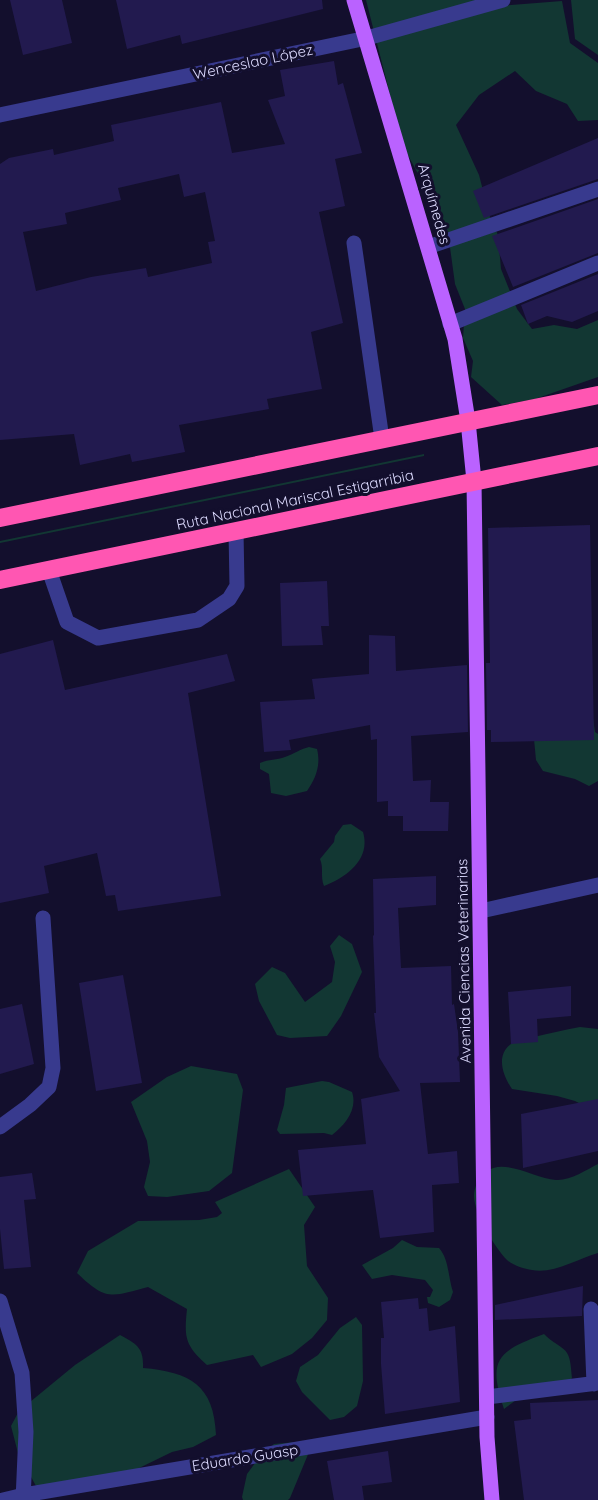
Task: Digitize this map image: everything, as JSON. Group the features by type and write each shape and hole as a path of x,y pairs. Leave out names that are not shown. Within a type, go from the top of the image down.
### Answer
{"highway":[{"path":"0,518 598,395"},
{"name":"Ruta Nacional Mariscal Estigarribia","path":"0,580 598,456"}],"main road":[{"name":"Arquímedes","path":"354,0 450,324 468,421"},
{"name":"Avenida Ciencias Veterinarias","path":"468,421 474,481 487,1417 492,1500"}],"street":[{"name":"Wenceslao López","path":"0,115 367,38 503,0"},
{"path":"428,247 598,189"},
{"path":"354,243 382,439"},
{"path":"450,324 598,263"},
{"path":"49,570 67,622 98,638 198,620 229,599 237,586 236,531"},
{"path":"481,910 598,885"},
{"path":"0,1127 30,1106 49,1087 53,1068 43,918"},
{"path":"0,1301 22,1373 26,1432 23,1497"},
{"path":"487,1397 596,1384 591,1309"},
{"name":"Eduardo Guasp","path":"3,1500 487,1417"}],"green space":[{"path":"366,0 506,0 499,6 562,1 570,43 598,63 598,120 578,121 567,104 536,91 515,71 479,95 456,125 479,175 490,217 498,235 501,269 517,309 532,329 554,325 577,329 598,320 598,377 535,399 502,405 471,377 473,361 463,338 465,309 455,284 449,240 433,213 423,183 403,146"},
{"path":"571,0 598,0 598,55 575,39"},
{"path":"424,454 424,456 0,543 0,541"},
{"path":"593,718 595,732 598,734 598,781 589,786 575,779 543,771 536,760 534,739"},
{"path":"309,747 317,749 318,766 307,791 286,796 271,793 269,774 260,769 260,763 285,757"},
{"path":"351,824 363,832 364,851 349,872 324,886 320,859 334,842 335,836 343,825"},
{"path":"339,935 352,944 362,972 341,1016 327,1036 290,1038 277,1035 259,1001 255,984 272,967 285,973 305,1002 332,982 335,962 330,946"},
{"path":"580,1027 598,1029 598,1113 575,1101 512,1089 505,1077 502,1064 502,1057 509,1046 518,1040"},
{"path":"191,1066 237,1074 243,1090 232,1173 209,1191 167,1197 148,1196 144,1187 150,1162 147,1141 131,1102 167,1077"},
{"path":"322,1081 352,1092 352,1110 346,1121 332,1135 324,1133 280,1134 277,1130 286,1088"},
{"path":"598,1164 598,1253 557,1268 540,1271 522,1268 507,1260 486,1230 477,1211 475,1189 483,1174 493,1168 502,1167 548,1179 561,1180 578,1175"},
{"path":"289,1169 315,1207 304,1225 307,1266 328,1298 327,1320 312,1338 292,1354 261,1367 253,1355 207,1365 190,1346 186,1334 187,1309 148,1287 117,1294 102,1292 77,1273 88,1251 138,1221 199,1220 217,1217 222,1213 215,1202"},
{"path":"402,1240 417,1247 439,1248 447,1263 453,1292 450,1300 439,1307 428,1303 427,1297 430,1297 433,1290 425,1280 392,1275 372,1279 362,1265 393,1248"},
{"path":"356,1317 362,1325 363,1381 357,1406 344,1417 330,1420 302,1392 296,1381 300,1367 318,1355 340,1328"},
{"path":"544,1334 567,1353 572,1378 562,1391 520,1397 504,1409 497,1379 500,1359 516,1346"},
{"path":"120,1335 131,1341 141,1351 143,1368 174,1373 196,1384 210,1404 216,1435 193,1447 172,1452 133,1471 36,1486 18,1453 11,1426 19,1411 75,1365"},
{"path":"296,1442 309,1452 290,1498 288,1500 243,1500 247,1474 261,1455 274,1444"}],"building":[{"path":"10,0 62,0 72,43 23,55"},
{"path":"116,0 322,0 323,9 182,44 180,35 127,49"},
{"path":"334,61 338,85 343,83 362,153 335,159 345,206 319,212 343,323 311,332 322,389 267,399 269,409 179,425 185,452 132,462 130,454 80,465 74,434 0,440 0,164 9,158 53,149 54,155 114,141 111,125 221,102 232,153 285,144 268,100 285,96 280,70","holes":["179,174 184,197 205,192 215,241 208,242 212,263 148,277 146,268 91,277 36,291 23,232 67,224 65,213 121,200 118,188"]},
{"path":"598,138 598,179 484,218 473,191"},
{"path":"598,199 598,253 513,287 492,236"},
{"path":"598,274 598,311 572,322 547,316 528,324 521,305"},
{"path":"590,525 594,740 491,742 491,730 487,730 486,663 490,663 488,528"},
{"path":"327,581 329,626 321,626 323,645 282,646 280,583"},
{"path":"369,635 395,636 396,671 467,665 468,732 411,736 413,781 431,780 430,802 449,802 448,831 403,831 403,816 388,816 388,801 377,802 377,739 371,740 370,725 289,740 291,750 264,752 260,702 315,699 312,679 369,674"},
{"path":"53,640 65,690 227,654 235,681 188,693 221,896 118,911 115,895 106,896 97,853 44,866 49,893 0,903 0,654"},
{"path":"436,876 436,905 398,908 401,968 451,966 452,1005 454,1004 458,1032 460,1082 420,1083 428,1154 457,1151 459,1183 432,1185 434,1232 380,1238 373,1190 303,1196 298,1150 366,1144 361,1099 400,1091 379,1057 374,1013 376,1013 373,879"},
{"path":"123,975 142,1083 96,1091 79,983"},
{"path":"571,986 571,1016 537,1019 538,1042 511,1044 508,992"},
{"path":"22,1004 34,1064 0,1074 0,1009"},
{"path":"598,1099 598,1151 523,1168 521,1114"},
{"path":"32,1173 36,1199 24,1200 31,1267 4,1269 0,1229 0,1177"},
{"path":"583,1286 582,1316 495,1320 495,1305"},
{"path":"418,1298 419,1309 427,1308 429,1331 455,1326 460,1402 385,1414 381,1364 381,1338 384,1338 381,1302"},
{"path":"598,1400 598,1500 524,1500 514,1421 531,1419 530,1403"},
{"path":"388,1451 392,1482 362,1486 364,1500 334,1500 327,1461"}]}
